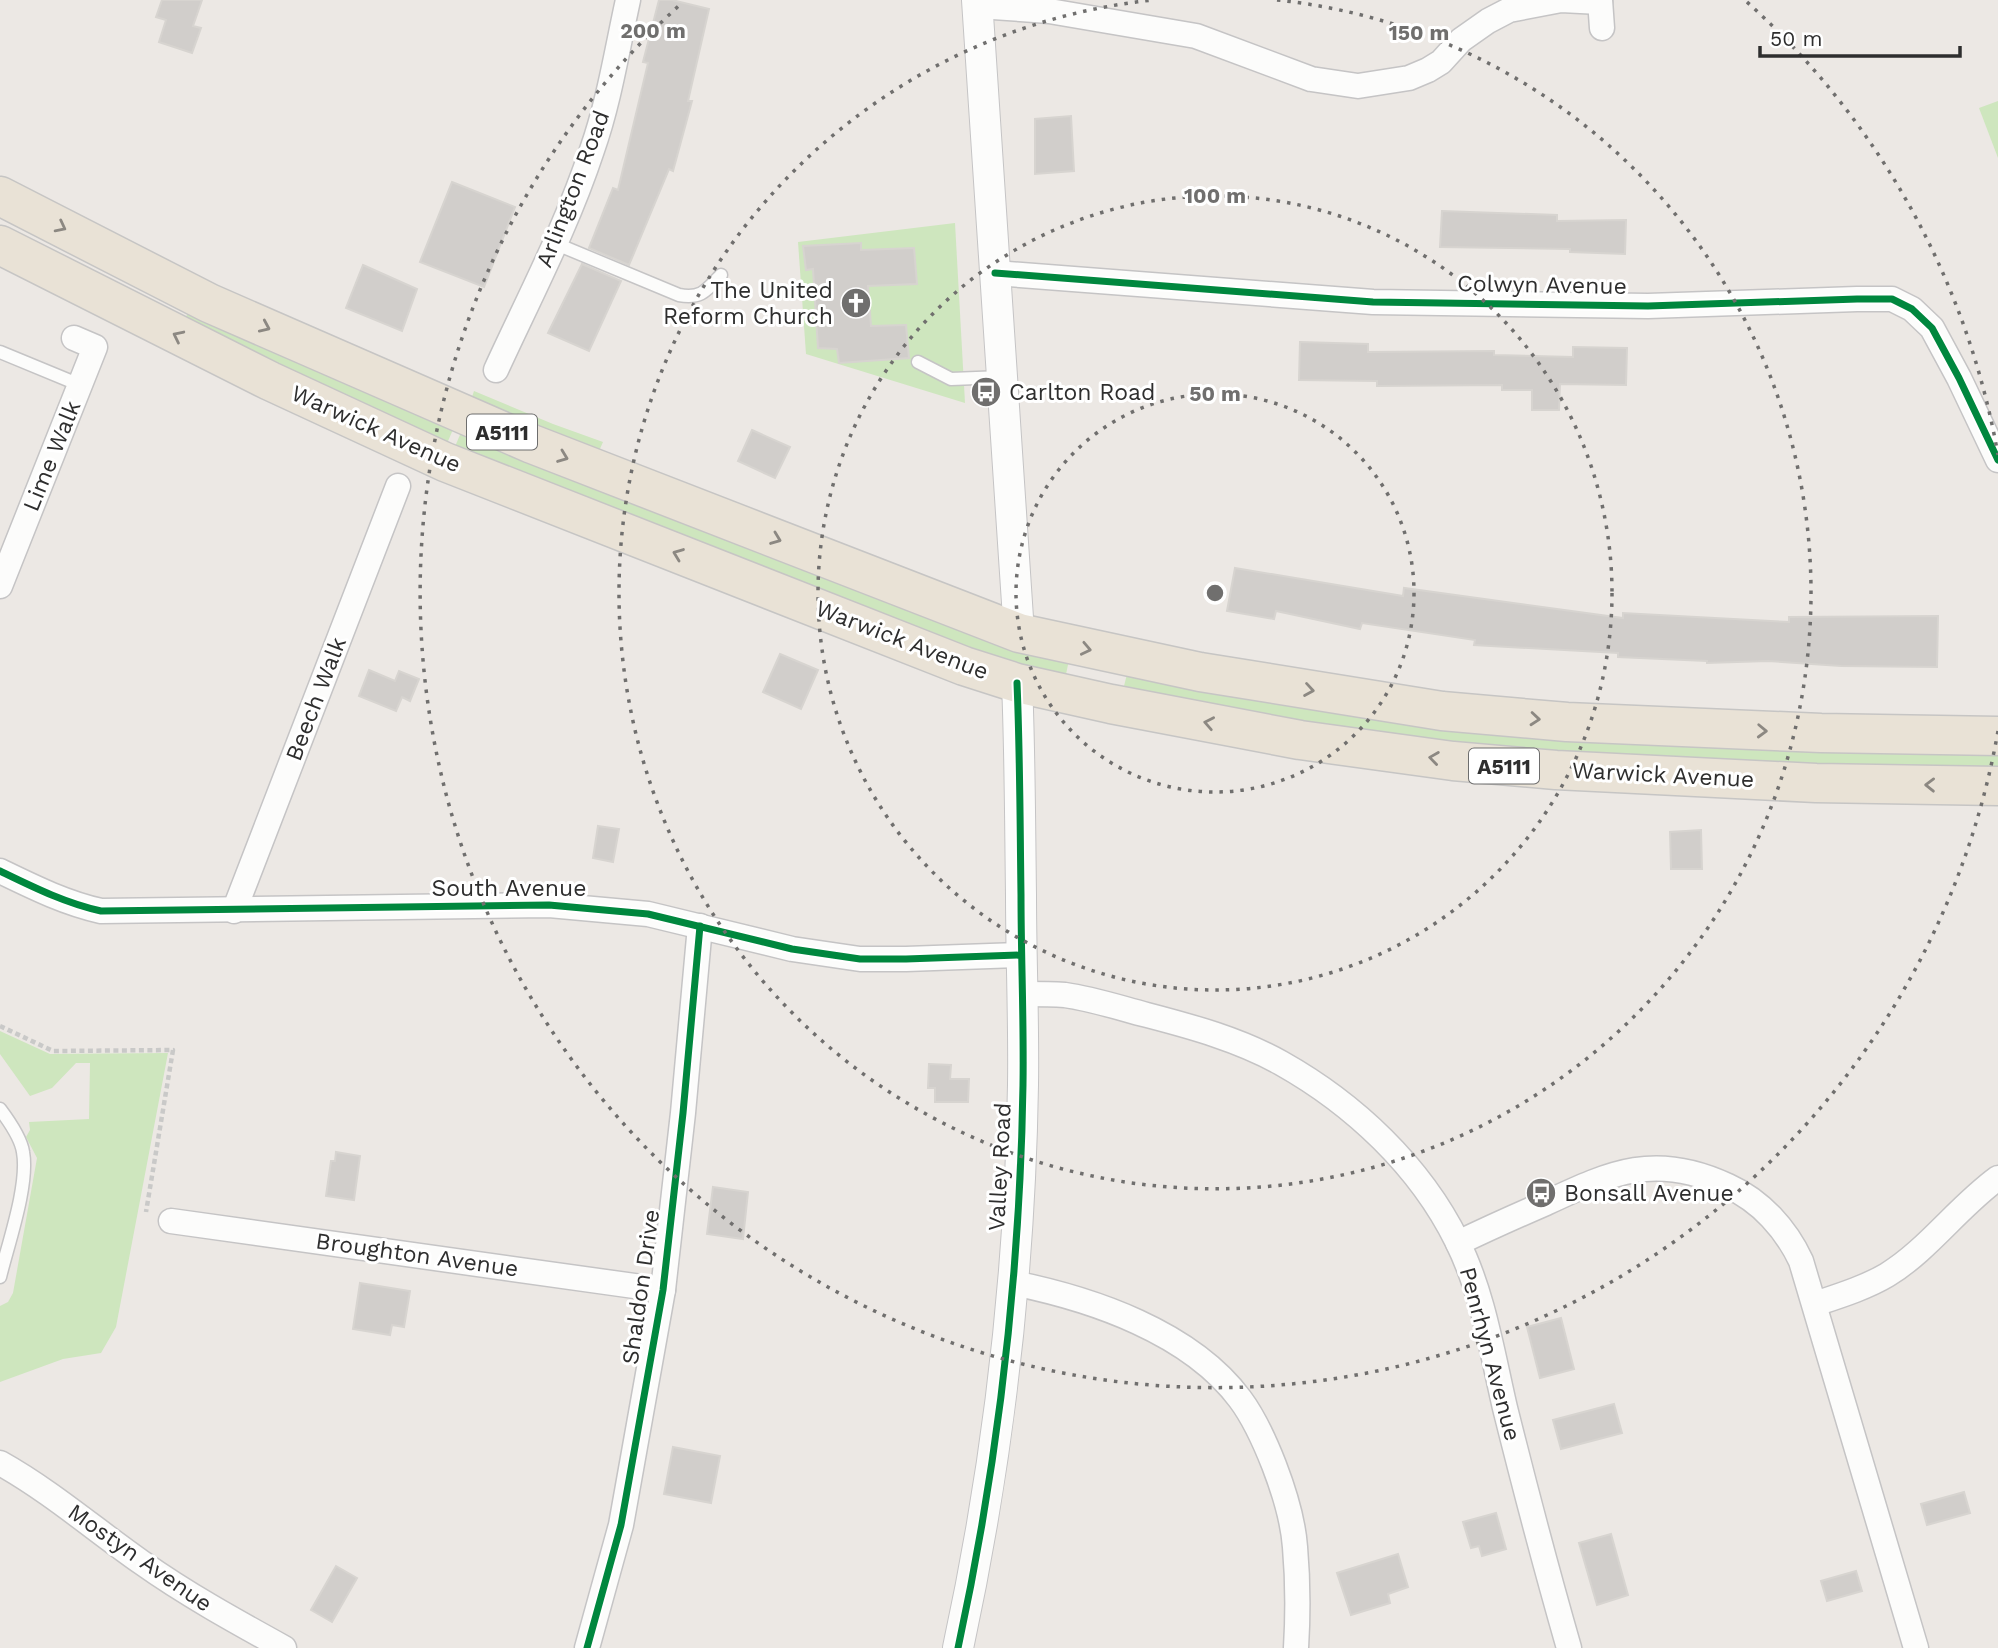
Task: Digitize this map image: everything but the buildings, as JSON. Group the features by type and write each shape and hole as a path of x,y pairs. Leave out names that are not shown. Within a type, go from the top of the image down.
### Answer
{"highway":[{"name":"Warwick Avenue","path":"0,196 209,303 520,439 1019,633 1200,672 1442,711 1567,722 1821,733 1998,736"},
{"name":"Warwick Avenue","path":"0,245 270,381 445,461 951,661 1017,683 1300,740 1453,761 1556,770 1816,783 1998,786"}],"street":[{"name":"Arlington Road","path":"496,370 575,196 592,150 607,101 628,0"},
{"path":"1019,633 978,3 1049,11 1196,36 1311,79 1359,86 1409,78 1428,69 1441,62 1469,34 1509,10 1561,0 1600,1 1602,28"},
{"name":"Colwyn Avenue","path":"995,273 1373,302 1648,306 1892,299 1912,309 1932,328 1998,460"},
{"name":"Lime Walk","path":"0,586 95,347 74,338"},
{"name":"Beech Walk","path":"234,911 398,486"},
{"name":"Valley Road","path":"958,1648 986,1507 1002,1397 1013,1283 1023,1086 1017,683"},
{"name":"South Avenue","path":"0,871 80,907 101,911 549,905 632,911 815,954 906,959 1021,955"},
{"name":"Shaldon Drive","path":"587,1648 621,1525 663,1290 700,926"},
{"name":"Penrhyn Avenue","path":"1023,994 1065,995 1184,1024 1236,1042 1280,1063 1336,1099 1381,1138 1423,1187 1458,1243 1478,1296 1539,1542 1569,1648"},
{"path":"1458,1243 1606,1176 1645,1168 1706,1176 1734,1189 1774,1220 1796,1250 1815,1304 1916,1648"},
{"path":"1815,1304 1885,1276 1906,1261 1971,1199 1998,1178"},
{"name":"Broughton Avenue","path":"172,1221 663,1290"},
{"path":"1013,1283 1066,1295 1161,1332 1207,1367 1241,1400 1269,1452 1288,1505 1295,1546 1296,1648"},
{"name":"Mostyn Avenue","path":"0,1463 29,1479 153,1570 217,1612 284,1648"}],"lane":[{"path":"554,243 679,295 692,297 705,292 721,275"},
{"path":"0,352 80,385"},
{"path":"918,362 951,379 1002,377"},
{"path":"0,1109 23,1150 24,1165 19,1199 0,1277"}],"path":[{"path":"0,1026 53,1051 173,1050 146,1215 172,1221"}],"green space":[{"path":"1998,101 1998,158 1979,108"},
{"path":"955,223 965,403 806,354 798,242"},
{"path":"192,311 454,427 446,446 186,322 186,316"},
{"path":"474,391 603,442 599,451 471,400"},
{"path":"462,430 1069,660 1065,679 983,656 454,449"},
{"path":"1127,674 1998,750 1998,767 1733,763 1576,756 1382,734 1123,690"},
{"path":"0,1031 50,1054 168,1053 116,1327 101,1353 63,1359 0,1382 0,1306 8,1302 13,1293 37,1158 26,1137 30,1130 29,1122 89,1119 90,1063 76,1063 52,1088 30,1096 0,1054"}],"cycle path":[{"path":"995,273 1373,302 1648,306 1892,299 1912,309 1932,328 1998,460"},
{"path":"958,1648 985,1509 995,1439 1012,1298 1017,1227 1023,1061 1017,683"},
{"path":"0,871 62,899 101,911 549,905 648,914 792,949 860,959 1021,955"},
{"path":"587,1648 621,1525 663,1290 700,926"}],"place":[{"name":"The United Reform Church","path":"856,303"},
{"name":"Carlton Road","path":"986,392"},
{"name":"Bonsall Avenue","path":"1541,1193"}]}
